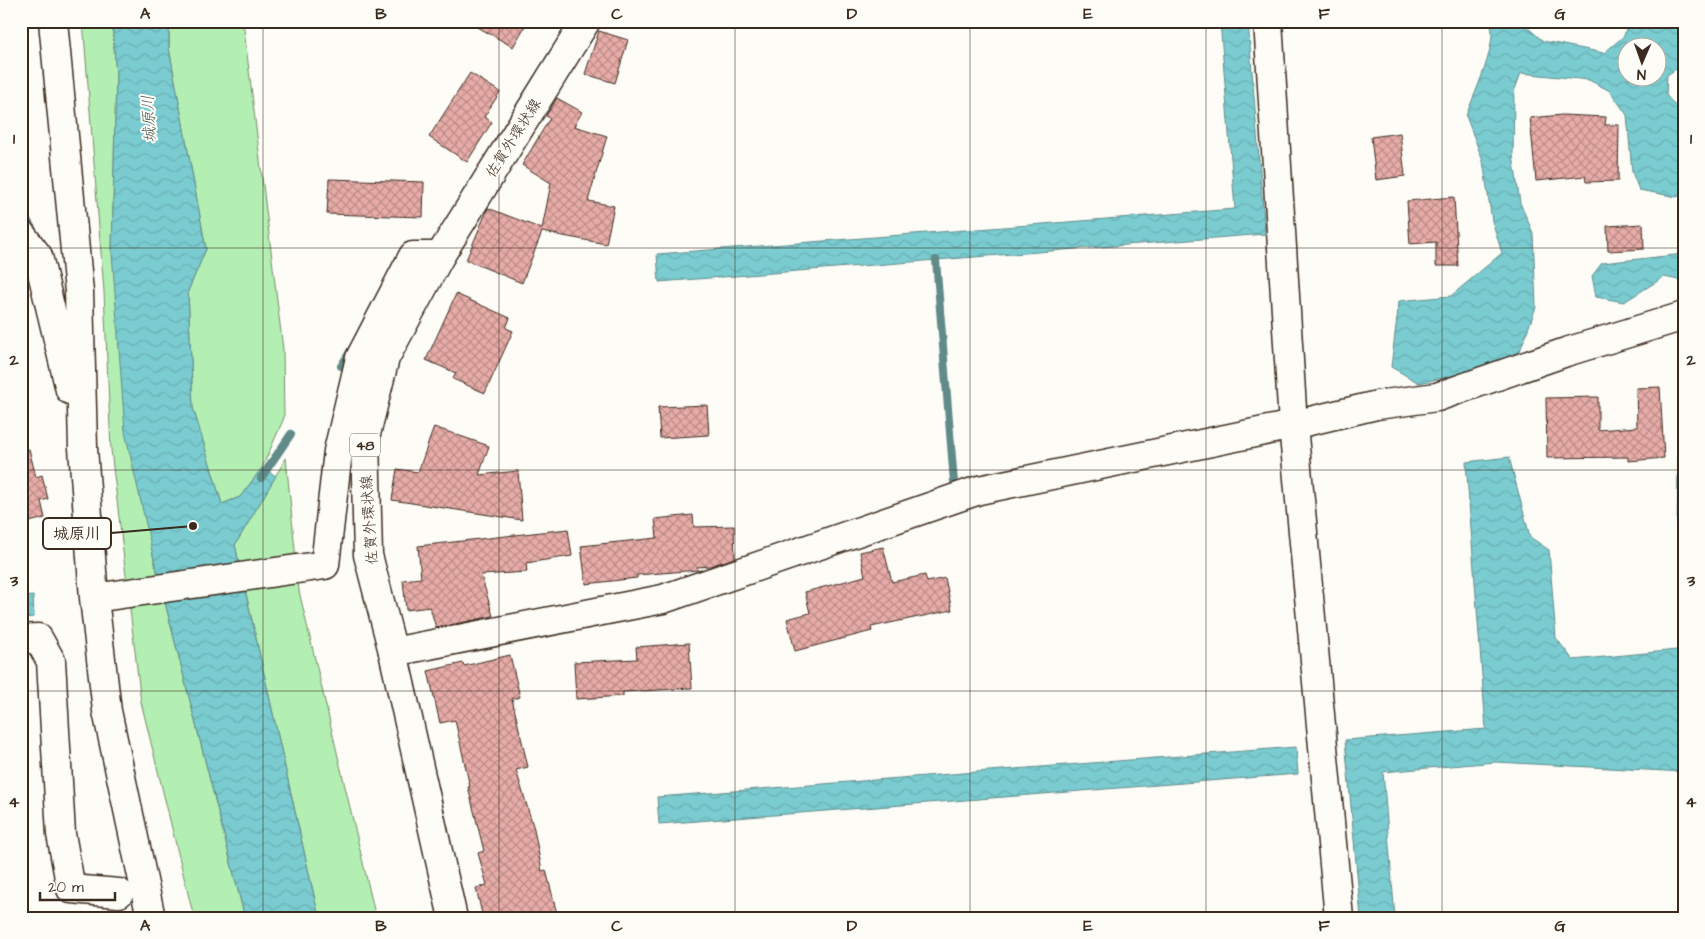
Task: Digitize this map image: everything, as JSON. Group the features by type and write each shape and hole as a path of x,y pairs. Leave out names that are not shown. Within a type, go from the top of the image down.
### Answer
{"street":[{"path":"54,21 79,292 83,448 94,598 107,710 151,918"},
{"name":"佐賀外環状線","path":"453,918 393,652 368,555 365,438 385,358 440,256 586,21"},
{"path":"1268,21 1293,424 1339,918"},
{"path":"21,234 38,256 83,448"},
{"path":"94,598 326,565 338,452 360,358 413,256 440,256"},
{"path":"393,652 664,599 979,490 1377,405 1437,396 1566,352 1684,316"},
{"path":"21,639 38,638 51,661 61,834 71,888 119,893"}],"green space":[{"path":"83,21 112,21 116,75 112,252 153,555 245,918 194,918 141,702 111,450 104,292"},
{"path":"169,21 243,21 283,349 284,418 262,468 240,497 222,504 193,408 188,291 206,249 169,48"},
{"path":"286,458 299,591 376,918 319,918 235,545"}],"water":[{"path":"112,21 169,21 169,48 206,249 188,291 193,408 222,504 240,497 262,468 276,476 235,545 319,918 245,918 153,555 125,432 112,252 116,75"},
{"path":"1220,21 1248,21 1265,234 659,282 657,254 1235,209"},
{"path":"1489,21 1528,21 1526,26 1543,41 1604,53 1618,41 1618,88 1666,88 1666,95 1682,114 1684,120 1684,193 1677,197 1639,190 1632,172 1627,115 1610,91 1589,80 1521,73 1514,92 1513,155 1520,203 1533,233 1536,307 1520,351 1484,369 1419,383 1391,367 1399,301 1451,296 1502,253 1492,221 1483,161 1466,116 1485,68 1492,29"},
{"path":"1628,21 1684,21 1684,64 1668,74 1668,38 1622,38 1624,36"},
{"path":"1684,254 1684,281 1664,277 1624,302 1596,297 1592,276 1602,263"},
{"path":"1684,390 1684,550 1677,534 1679,397"},
{"path":"1509,457 1530,537 1549,550 1556,638 1573,660 1677,650 1684,640 1684,772 1496,762 1383,772 1395,918 1361,918 1345,740 1486,729 1466,462"},
{"path":"33,596 34,617 21,618 21,597"},
{"path":"1296,747 1298,774 659,824 657,797"}],"building":[{"path":"467,21 528,21 513,47"},
{"path":"599,31 628,40 615,83 585,74"},
{"path":"470,73 500,92 484,117 492,122 467,162 429,137"},
{"path":"557,98 582,112 574,126 607,136 588,201 614,206 606,244 542,232 522,283 466,260 488,208 542,229 551,183 522,165 550,118 546,116"},
{"path":"1562,115 1606,117 1605,125 1619,125 1618,181 1586,182 1585,176 1536,181 1530,118"},
{"path":"1400,133 1405,176 1376,180 1371,137"},
{"path":"329,179 424,182 423,217 327,214"},
{"path":"1454,197 1458,266 1436,266 1436,242 1410,244 1407,201"},
{"path":"1643,224 1644,249 1608,251 1607,226"},
{"path":"456,294 510,318 506,328 513,331 485,393 453,379 456,373 426,360"},
{"path":"1660,387 1664,458 1628,461 1628,457 1547,458 1546,398 1598,397 1598,430 1637,427 1636,388"},
{"path":"707,405 709,435 660,438 658,407"},
{"path":"434,427 489,446 479,475 518,471 522,520 392,500 397,469 418,472"},
{"path":"29,449 36,477 42,475 48,499 41,501 45,518 21,524 21,450"},
{"path":"693,515 694,527 734,526 735,558 710,566 697,567 698,570 637,575 637,578 586,584 581,546 657,538 655,519"},
{"path":"568,529 572,556 526,563 527,572 481,575 493,616 436,628 430,607 406,610 403,580 421,578 418,546"},
{"path":"883,547 892,582 925,575 927,582 945,578 952,610 871,627 872,631 795,651 787,619 810,613 805,592 865,576 860,552"},
{"path":"689,643 692,688 623,692 623,696 576,699 574,662 637,659 636,647"},
{"path":"510,655 520,697 512,699 528,767 516,770 534,829 542,871 546,870 558,918 483,918 476,888 487,885 478,853 484,851 468,787 470,787 455,720 440,723 428,671 463,663 464,666"}],"waterway":[{"path":"21,188 23,213 34,232"},
{"path":"936,260 954,482"},
{"path":"341,366 351,350"},
{"path":"261,478 291,434"}],"place":[{"name":"城原川","path":"193,526"}]}
